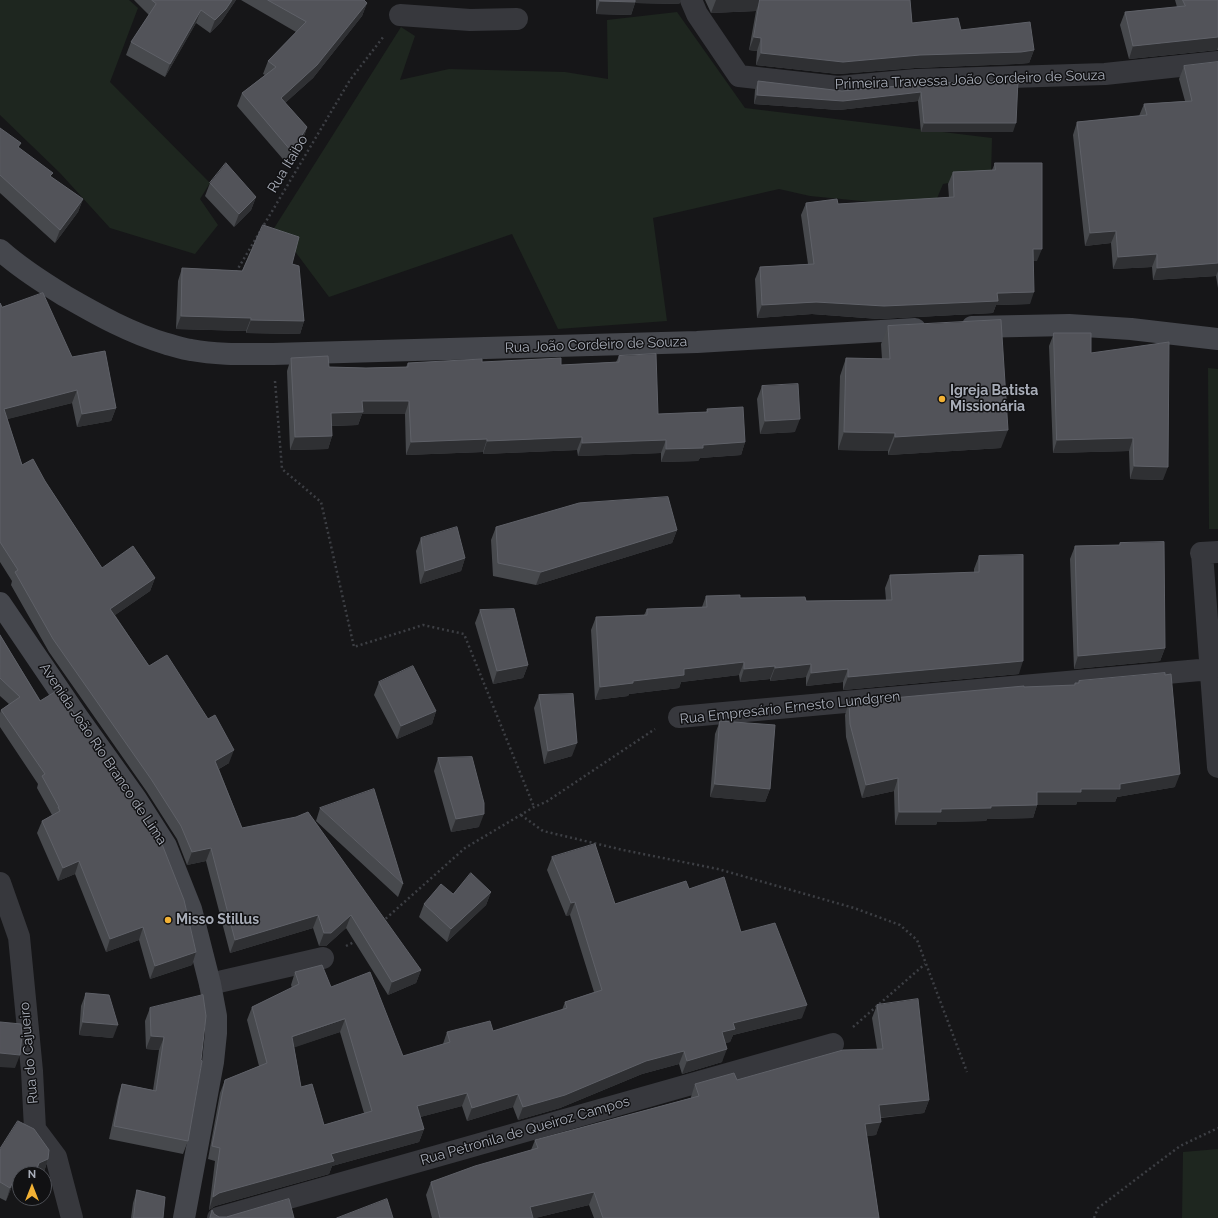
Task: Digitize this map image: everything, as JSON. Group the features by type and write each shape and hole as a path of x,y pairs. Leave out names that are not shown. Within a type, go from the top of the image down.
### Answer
{"main road":[{"name":"Rua João Cordeiro de Souza","path":"0,250 11,260 54,289 106,319 146,337 189,350 216,354 273,354 697,342 944,328 1069,325 1131,329 1218,339"},
{"name":"Avenida João Rio Branco de Lima","path":"0,603 166,846 191,909 210,984 216,1016 216,1033 213,1062 184,1218"}],"street":[{"name":"Primeira Travessa João Cordeiro de Souza","path":"691,0 697,14 739,76 838,87 916,80 1105,74 1218,62"},
{"path":"400,15 470,20 517,19"},
{"path":"1210,552 1211,669 1218,767"},
{"name":"Rua Empresário Ernesto Lundgren","path":"679,717 1211,669"},
{"name":"Rua do Cajueiro","path":"0,883 19,937 32,1070 35,1129 56,1157 72,1218"},
{"path":"210,984 323,958"},
{"name":"Rua Petronila de Queiroz Campos","path":"218,1218 833,1044"}],"path":[{"name":"Rua Itaibo","path":"237,279 236,272 350,80 400,15"},
{"path":"273,354 282,469 321,502 354,647 423,625 464,634 534,807"},
{"name":"Rua Empresário Ernesto Lundgren","path":"379,925 465,848 534,807 546,802 654,729 679,717"},
{"path":"521,815 543,831 623,850 718,869 854,908 900,925 917,940 967,1072"},
{"path":"323,958 361,938"},
{"path":"833,1044 925,964"},
{"path":"1094,1218 1098,1208 1180,1146 1218,1128"}],"shaded area":[{"path":"0,0 129,0 138,8 110,82 210,183 200,199 218,225 195,254 110,228 60,173 0,115"},
{"path":"677,12 745,108 992,138 991,175 943,184 933,208 810,196 779,189 653,218 667,321 558,329 512,234 329,297 294,250 266,241 401,27 415,36 400,80 449,69 565,72 608,79 607,20"},
{"path":"1208,368 1218,369 1218,529 1209,529"},
{"path":"1218,1149 1218,1218 1182,1218 1183,1152"}],"building":[{"path":"152,0 232,0 226,9 215,20 201,10 170,64 131,42 156,4"},
{"path":"268,0 364,0 367,3 317,65 281,98 307,127 292,152 242,93 276,67 268,61 306,22"},
{"path":"635,0 635,2 600,1"},
{"path":"760,0 910,0 912,23 958,18 961,30 1030,22 1034,50 1021,52 920,55 843,62 761,53 761,38 754,37"},
{"path":"1183,0 1218,0 1218,37 1133,46 1125,12 1185,6"},
{"path":"1218,62 1218,263 1157,268 1157,254 1118,257 1116,231 1090,233 1077,122 1147,115 1144,104 1192,101 1184,66"},
{"path":"1018,80 1016,123 924,123 921,92 843,101 757,95 758,81 842,91 920,84"},
{"path":"0,128 21,143 18,147 53,173 50,176 83,199 60,230 0,175"},
{"path":"226,163 256,197 239,214 210,183"},
{"path":"995,163 1042,163 1042,249 1033,249 1034,292 997,293 998,301 884,306 816,302 762,305 760,267 814,264 806,203 837,199 838,204 954,197 953,172 995,170"},
{"path":"263,225 299,237 292,264 299,266 304,321 181,316 182,268 242,271"},
{"path":"43,293 72,357 105,351 116,408 82,414 77,390 4,409 22,465 33,459 45,481 102,568 133,546 155,578 110,609 149,666 167,655 208,719 215,715 234,750 215,761 242,828 296,817 308,812 421,970 392,982 351,915 331,933 324,933 318,915 235,940 211,848 192,852 181,826 151,779 53,639 15,572 18,570 0,542 0,303 2,307"},
{"name":"Igreja Batista Missionária","path":"1001,320 1008,430 895,437 895,433 844,432 846,358 890,359 888,326"},
{"path":"1054,333 1091,333 1091,353 1169,342 1168,467 1134,466 1133,438 1057,440"},
{"path":"656,354 658,414 708,412 707,409 743,407 745,442 703,445 703,448 666,449 666,440 582,443 582,437 487,441 487,439 411,442 409,401 362,401 363,412 331,413 332,436 295,437 291,358 328,356 329,367 366,368 408,367 408,363 482,359 482,362 561,358 561,365 619,362 619,356"},
{"path":"798,384 800,419 765,421 762,386"},
{"path":"668,497 677,530 541,572 498,563 496,527 579,503"},
{"path":"457,527 465,558 425,571 421,538"},
{"path":"1164,542 1165,648 1078,656 1075,546"},
{"path":"1023,555 1023,661 848,677 848,669 811,673 811,664 775,668 775,666 744,669 744,662 684,669 684,675 633,681 633,683 600,687 596,617 647,615 647,609 707,607 706,596 740,595 740,598 805,597 806,601 892,600 890,575 979,572 979,556"},
{"path":"514,609 528,665 497,671 480,610"},
{"path":"0,635 40,701 58,690 130,793 160,839 184,900 196,952 155,966 143,927 110,939 79,861 63,868 42,821 60,811 59,807 42,776 45,774 1,710 20,697 0,678"},
{"path":"413,666 436,711 401,726 379,682"},
{"path":"1165,673 1165,675 1171,674 1180,774 1120,784 1120,789 1081,789 1081,792 1037,792 1037,805 941,809 941,812 899,812 898,778 866,785 850,724 849,702 1024,686 1075,685 1075,683 1079,683 1079,681"},
{"path":"573,694 577,743 548,751 539,695"},
{"path":"720,721 775,725 770,789 715,784"},
{"path":"472,757 484,803 484,814 456,819 438,758"},
{"path":"374,789 403,884 320,808"},
{"path":"595,844 615,904 686,881 689,889 724,877 741,932 775,923 807,1005 733,1023 735,1029 722,1032 727,1049 687,1061 684,1051 646,1061 565,1095 523,1107 518,1094 472,1108 467,1093 417,1106 424,1129 331,1154 334,1161 219,1193 213,1197 220,1148 212,1146 225,1080 267,1063 252,1007 299,984 295,972 322,965 331,987 370,972 403,1056 450,1042 447,1032 490,1021 493,1031 567,1008 565,1002 602,990 575,902 571,903 552,857","holes":["345,1019 372,1111 324,1125 312,1084 301,1087 292,1037"]},
{"path":"471,873 491,892 451,929 424,904 441,884 453,894"},
{"path":"86,993 109,995 118,1025 83,1022"},
{"path":"203,995 206,1016 202,1061 188,1141 114,1126 122,1084 156,1091 164,1037 151,1036 150,1008"},
{"path":"918,999 929,1100 879,1105 881,1122 865,1124 879,1218 603,1218 594,1192 530,1207 533,1218 440,1218 431,1182 475,1166 538,1148 535,1140 699,1096 695,1084 734,1073 737,1080 843,1050 883,1049 877,1005"},
{"path":"0,1022 21,1024 22,1035 20,1055 0,1053"},
{"path":"18,1121 34,1129 49,1150 48,1159 39,1163 38,1166 12,1166 12,1184 10,1188 0,1182 0,1149"},
{"path":"137,1190 165,1197 163,1218 134,1218"},
{"path":"289,1199 294,1218 210,1218 212,1210 214,1214 219,1217 226,1217"},
{"path":"387,1199 393,1218 337,1218"}],"place":[{"name":"Igreja Batista Missionária","path":"942,399"},
{"name":"Misso Stillus","path":"168,920"}]}
